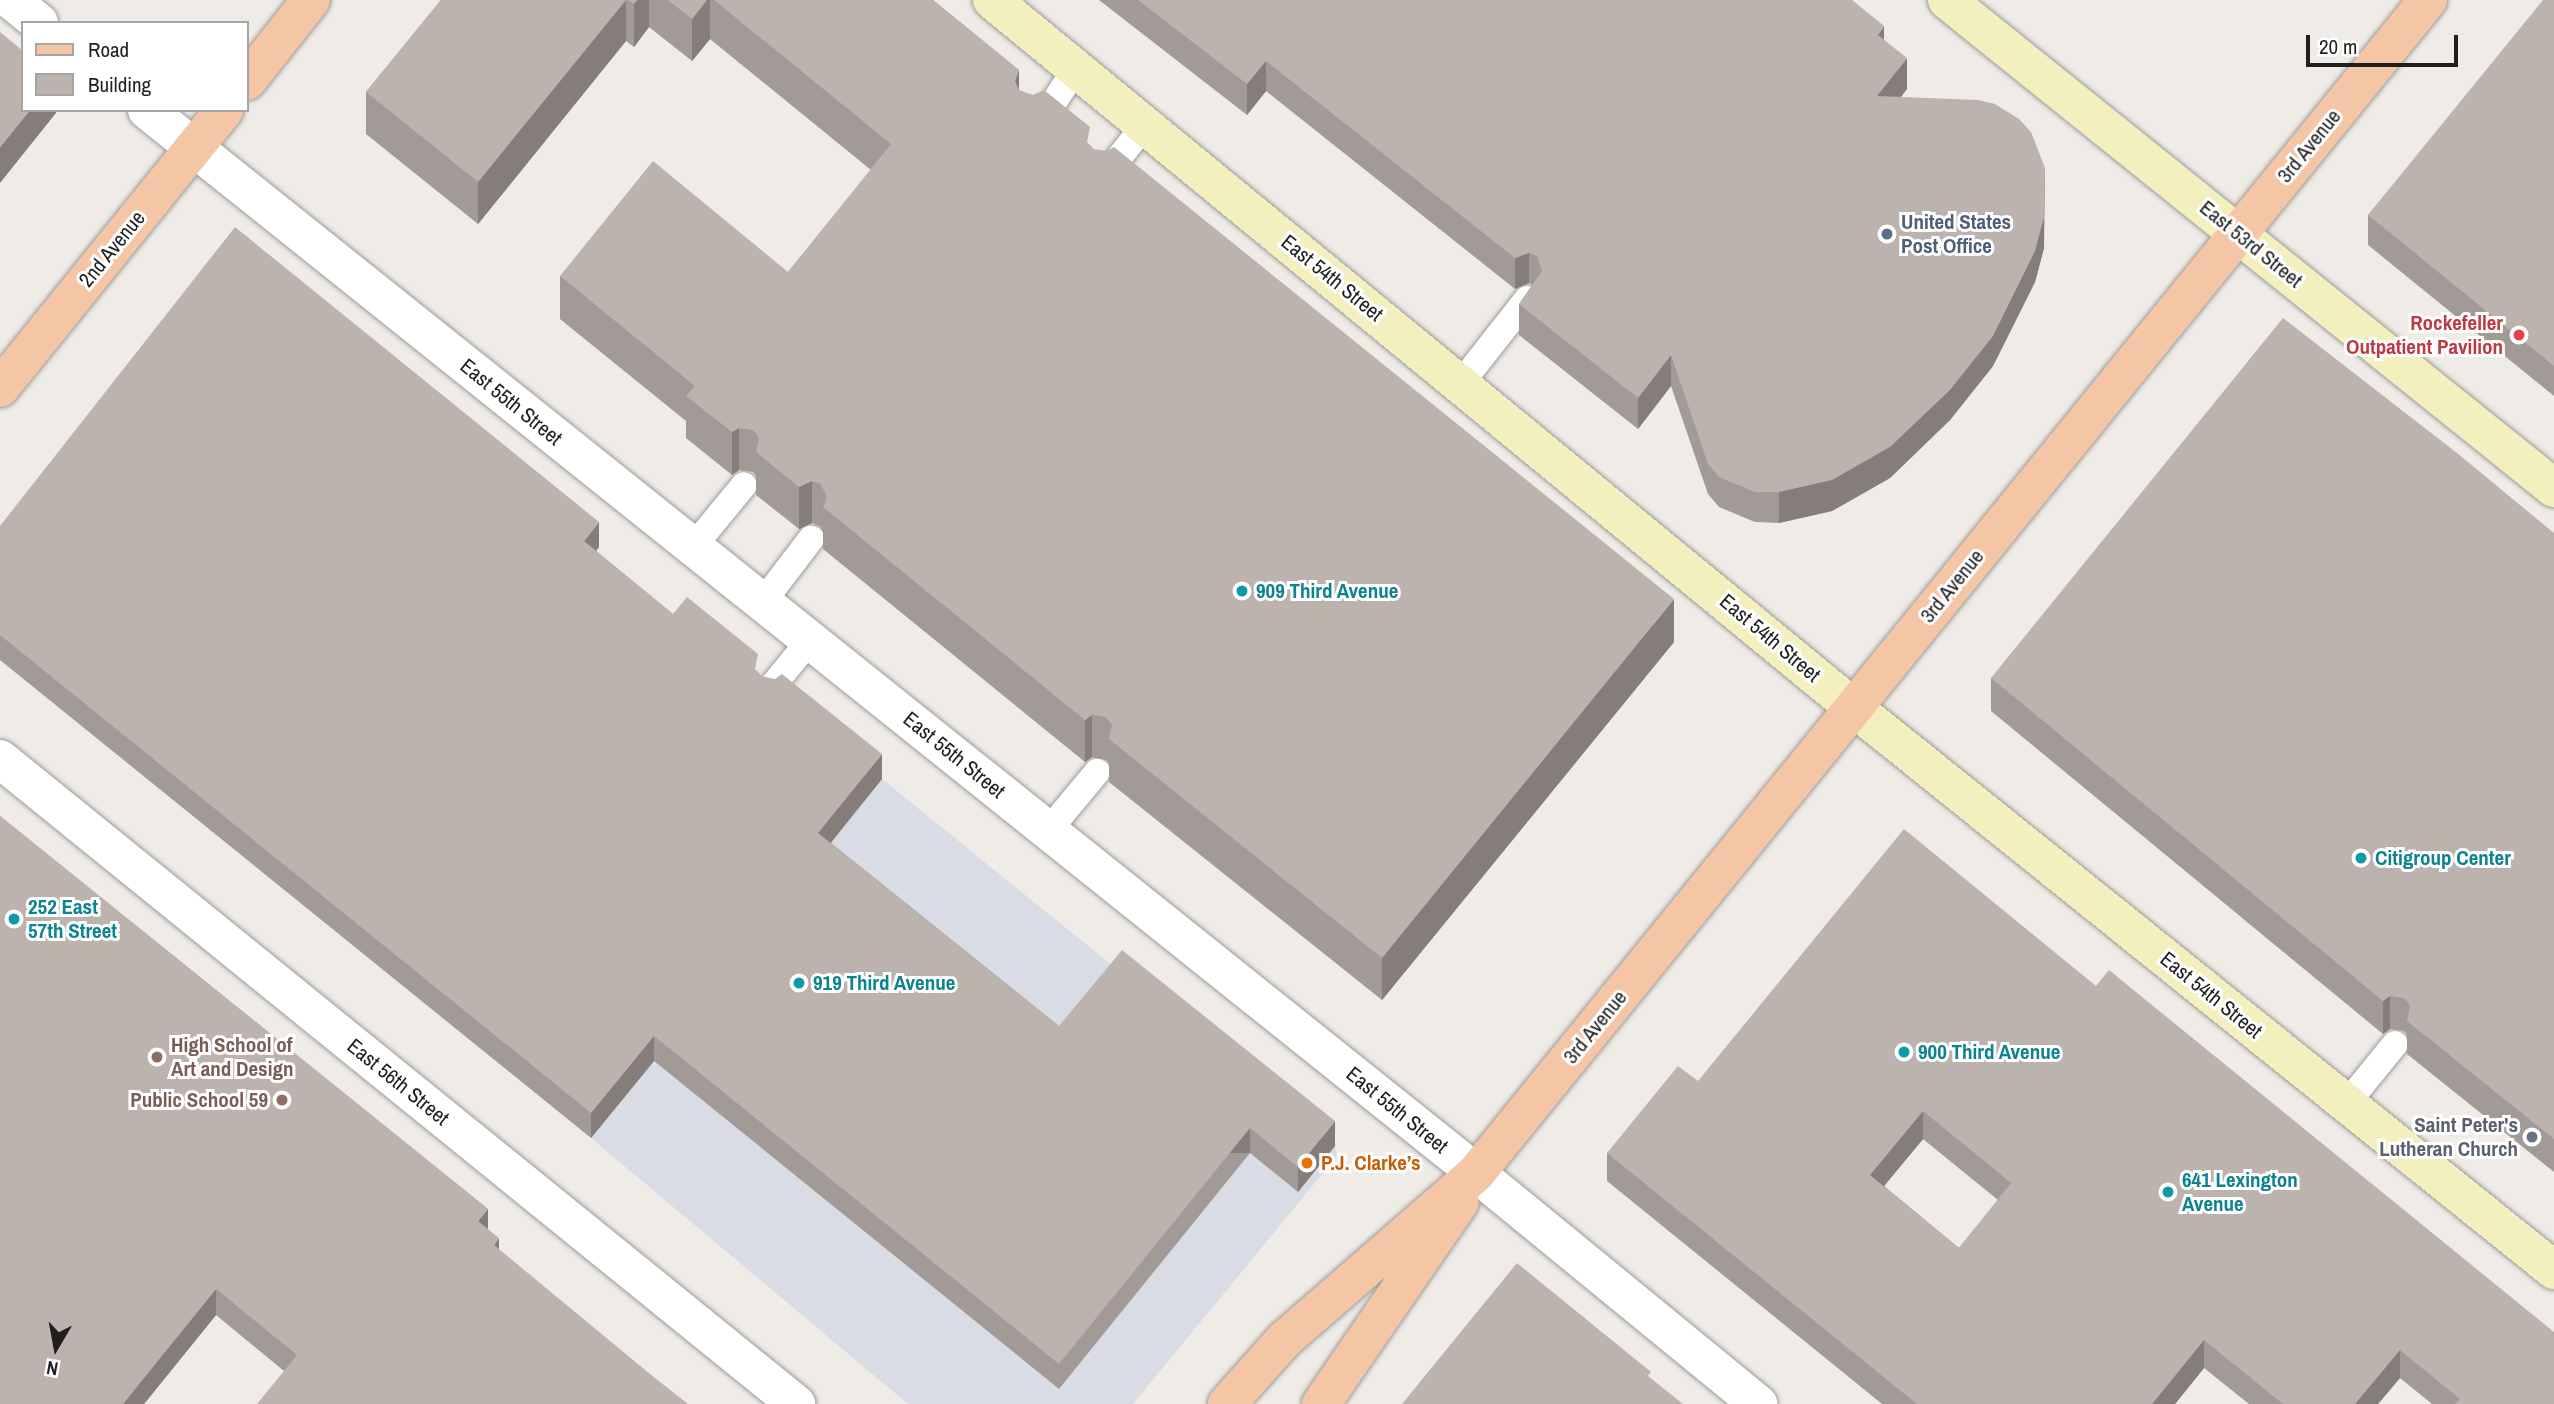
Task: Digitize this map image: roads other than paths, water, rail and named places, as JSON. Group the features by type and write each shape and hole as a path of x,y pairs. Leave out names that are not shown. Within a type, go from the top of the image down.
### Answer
{"main road":[{"path":"248,80 311,0"},
{"name":"East 54th Street","path":"992,0 1854,708 2554,1270"},
{"name":"East 53rd Street","path":"1947,0 2554,488"},
{"name":"3rd Avenue","path":"1321,1404 1448,1223 1476,1173 2428,0"},
{"name":"2nd Avenue","path":"0,388 222,112"},
{"name":"3rd Avenue","path":"1227,1404 1284,1340 1476,1173"}],"street":[{"path":"11,0 37,21"},
{"name":"East 55th Street","path":"149,112 1476,1173 1758,1404"},
{"name":"East 56th Street","path":"0,759 796,1404"}],"lane":[{"path":"1031,122 1052,105 1076,68"},
{"path":"1101,179 1145,125"},
{"path":"1461,383 1527,299"},
{"path":"692,547 744,485"},
{"path":"762,603 811,539"},
{"path":"770,689 810,640"},
{"path":"1048,831 1097,772"},
{"path":"2347,1103 2395,1044"}],"place":[{"name":"United States Post Office","path":"1887,234"},
{"name":"Rockefeller Outpatient Pavilion","path":"2519,335"},
{"name":"909 Third Avenue","path":"1242,591"},
{"name":"Citigroup Center","path":"2361,858"},
{"name":"252 East 57th Street","path":"14,919"},
{"name":"919 Third Avenue","path":"799,983"},
{"name":"900 Third Avenue","path":"1904,1052"},
{"name":"High School of Art and Design","path":"157,1057"},
{"name":"Public School 59","path":"282,1100"},
{"name":"Saint Peter's Lutheran Church","path":"2532,1137"},
{"name":"P.J. Clarke’s","path":"1307,1163"},
{"name":"641 Lexington Avenue","path":"2168,1192"}]}
